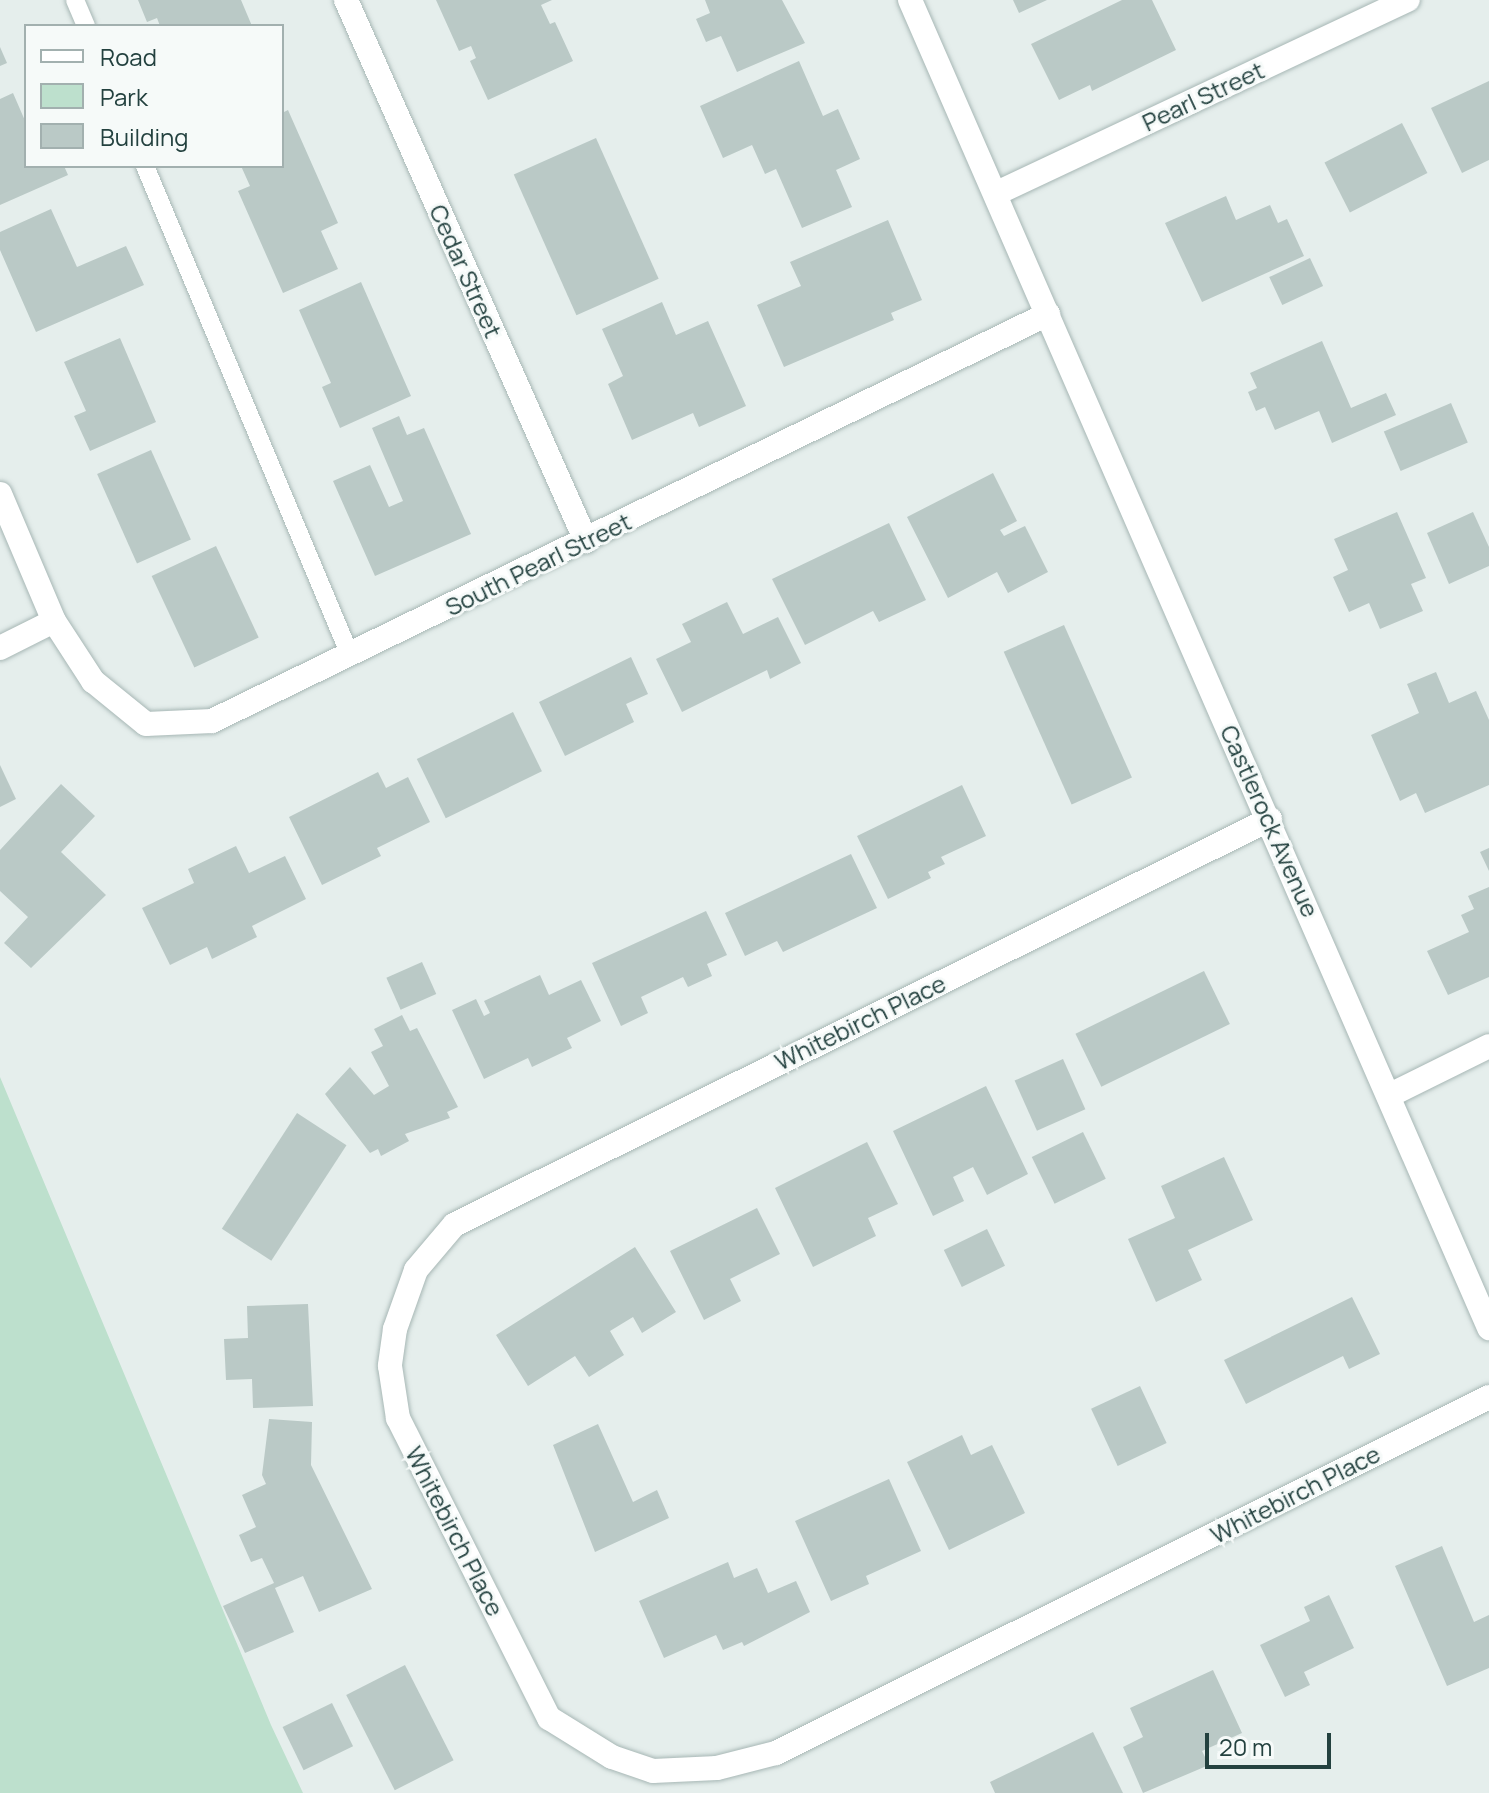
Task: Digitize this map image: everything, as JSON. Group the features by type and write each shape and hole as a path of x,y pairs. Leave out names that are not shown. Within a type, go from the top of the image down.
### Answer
{"street":[{"name":"Cedar Street","path":"346,0 586,541"},
{"path":"910,0 997,193"},
{"name":"Pearl Street","path":"997,193 1408,0"},
{"name":"Castlerock Avenue","path":"997,193 1489,1328"},
{"name":"South Pearl Street","path":"0,494 54,621 93,681 146,724 212,721 1048,314"},
{"path":"0,648 54,621"},
{"name":"Whitebirch Place","path":"1270,819 454,1225 416,1270 395,1329 390,1366 398,1418 549,1718 612,1757 653,1771 717,1768 776,1753 1489,1397"},
{"path":"1390,1095 1489,1046"}],"lane":[{"path":"75,0 85,24"},
{"path":"146,168 350,655"}],"green space":[{"path":"0,1077 271,1725 303,1793 0,1793"}],"building":[{"path":"138,0 241,0 251,24 159,24 157,18 147,22"},
{"path":"436,0 552,0 541,5 550,24 555,22 573,61 488,100 470,61 476,58 471,46 459,51"},
{"path":"705,0 782,0 805,43 737,72 721,36 706,42 696,19 710,13"},
{"path":"1013,0 1047,0 1019,13"},
{"path":"1122,0 1152,0 1176,50 1092,91 1090,85 1059,100 1031,44"},
{"path":"0,47 7,63 0,66"},
{"path":"799,61 823,116 838,109 860,159 836,170 852,207 802,228 776,169 765,174 752,145 723,158 700,106"},
{"path":"1489,81 1489,160 1462,173 1431,108"},
{"path":"13,93 24,118 24,168 65,168 68,175 0,205 0,99"},
{"path":"288,110 338,223 321,231 338,269 283,293 238,191 250,186 242,168 284,168 284,112"},
{"path":"1402,123 1427,173 1350,212 1324,162"},
{"path":"596,138 659,279 576,315 514,175"},
{"path":"1226,196 1236,220 1270,205 1278,223 1287,219 1304,256 1202,302 1165,223"},
{"path":"51,209 77,267 126,246 144,285 36,332 0,250 0,232"},
{"path":"888,220 922,300 891,313 894,320 784,367 757,305 801,286 790,262"},
{"path":"1310,258 1323,286 1282,305 1269,277"},
{"path":"361,282 411,396 340,428 322,387 331,383 299,310"},
{"path":"662,302 676,335 708,321 746,406 699,427 693,413 632,440 608,384 623,376 602,329"},
{"path":"120,338 156,422 90,451 74,416 86,411 64,362"},
{"path":"1322,341 1351,408 1386,393 1396,415 1332,443 1319,411 1275,430 1265,407 1256,411 1248,392 1257,388 1250,373"},
{"path":"1451,403 1468,443 1401,471 1384,432"},
{"path":"399,416 407,435 424,428 471,534 375,576 333,481 370,465 389,507 403,501 372,428"},
{"path":"151,450 191,540 137,564 97,474"},
{"path":"993,473 1017,521 1000,530 1004,536 1025,526 1048,572 1008,593 997,572 948,598 907,517"},
{"path":"1397,512 1426,578 1411,584 1423,611 1380,629 1369,603 1349,612 1333,577 1348,570 1334,539"},
{"path":"1473,512 1489,547 1489,566 1449,584 1427,533"},
{"path":"889,523 926,600 879,622 873,611 805,645 772,579"},
{"path":"216,546 259,638 194,668 152,576"},
{"path":"727,602 743,634 778,617 801,663 770,679 767,670 682,712 656,659 691,642 682,624"},
{"path":"1064,625 1132,778 1072,804 1004,652"},
{"path":"631,657 648,694 626,704 634,722 565,756 539,702"},
{"path":"1436,672 1449,703 1476,691 1489,720 1489,785 1425,813 1416,793 1400,801 1371,735 1419,713 1407,684"},
{"path":"513,712 542,771 446,818 417,759"},
{"path":"0,765 16,799 0,807"},
{"path":"378,772 386,788 408,777 430,822 377,848 381,856 322,885 289,817"},
{"path":"61,784 95,816 61,852 106,895 31,968 4,943 28,917 0,891 0,850"},
{"path":"962,785 986,836 941,857 945,864 928,872 931,878 888,899 857,836"},
{"path":"236,846 249,873 285,856 306,899 252,926 257,937 212,959 207,947 170,965 142,908 194,883 188,869"},
{"path":"1489,848 1489,871 1480,852"},
{"path":"851,854 877,908 783,952 777,941 745,956 725,913"},
{"path":"1489,887 1489,977 1448,995 1427,951 1469,932 1461,915 1474,909 1468,896"},
{"path":"706,911 727,955 707,964 712,976 688,987 683,977 641,997 648,1013 621,1026 592,963"},
{"path":"422,962 436,994 401,1010 386,978"},
{"path":"1204,971 1230,1024 1101,1087 1075,1034"},
{"path":"540,975 549,995 581,980 601,1021 567,1038 572,1048 532,1067 528,1058 484,1079 452,1010 476,999 484,1016 490,1013 484,1001"},
{"path":"402,1015 410,1031 417,1028 458,1107 447,1112 450,1118 405,1134 409,1141 381,1156 378,1149 370,1153 325,1094 350,1067 374,1095 389,1086 371,1052 383,1046 374,1029"},
{"path":"1063,1059 1085,1109 1037,1131 1015,1081"},
{"path":"986,1086 1028,1174 987,1195 973,1167 953,1177 964,1201 933,1216 893,1131"},
{"path":"297,1113 346,1145 271,1261 222,1229"},
{"path":"1083,1132 1106,1179 1055,1204 1032,1157"},
{"path":"867,1142 898,1204 868,1218 876,1236 813,1267 775,1188"},
{"path":"1224,1157 1253,1220 1188,1250 1202,1280 1156,1302 1128,1239 1175,1218 1161,1186"},
{"path":"757,1208 780,1254 730,1279 741,1301 704,1320 670,1251"},
{"path":"987,1229 1005,1266 962,1287 944,1250"},
{"path":"635,1247 676,1312 642,1333 633,1317 610,1331 624,1355 589,1377 575,1356 528,1386 496,1335"},
{"path":"1352,1297 1380,1354 1349,1369 1343,1356 1246,1404 1224,1360"},
{"path":"308,1304 313,1406 253,1408 252,1379 226,1380 224,1339 248,1338 247,1306"},
{"path":"1140,1386 1167,1443 1118,1466 1091,1409"},
{"path":"269,1419 312,1422 311,1465 372,1589 319,1612 303,1576 275,1588 294,1632 245,1653 223,1606 274,1583 262,1558 251,1562 239,1535 256,1527 242,1495 266,1484 262,1475"},
{"path":"598,1424 633,1502 657,1490 669,1518 595,1552 553,1445"},
{"path":"962,1435 971,1455 992,1445 1025,1513 949,1550 907,1462"},
{"path":"889,1479 921,1551 866,1576 869,1584 831,1601 795,1521"},
{"path":"1442,1546 1474,1622 1489,1615 1489,1668 1447,1686 1395,1566"},
{"path":"728,1562 734,1578 757,1568 768,1593 796,1581 810,1612 744,1646 742,1642 723,1650 716,1635 664,1658 639,1601"},
{"path":"1329,1595 1354,1648 1304,1672 1310,1685 1285,1697 1260,1645 1310,1621 1304,1607"},
{"path":"405,1665 454,1760 395,1790 346,1695"},
{"path":"1213,1670 1242,1733 1202,1751 1209,1765 1143,1793 1123,1747 1143,1737 1130,1708"},
{"path":"332,1703 353,1746 304,1770 283,1727"},
{"path":"1093,1732 1123,1793 995,1793 990,1782"}]}
